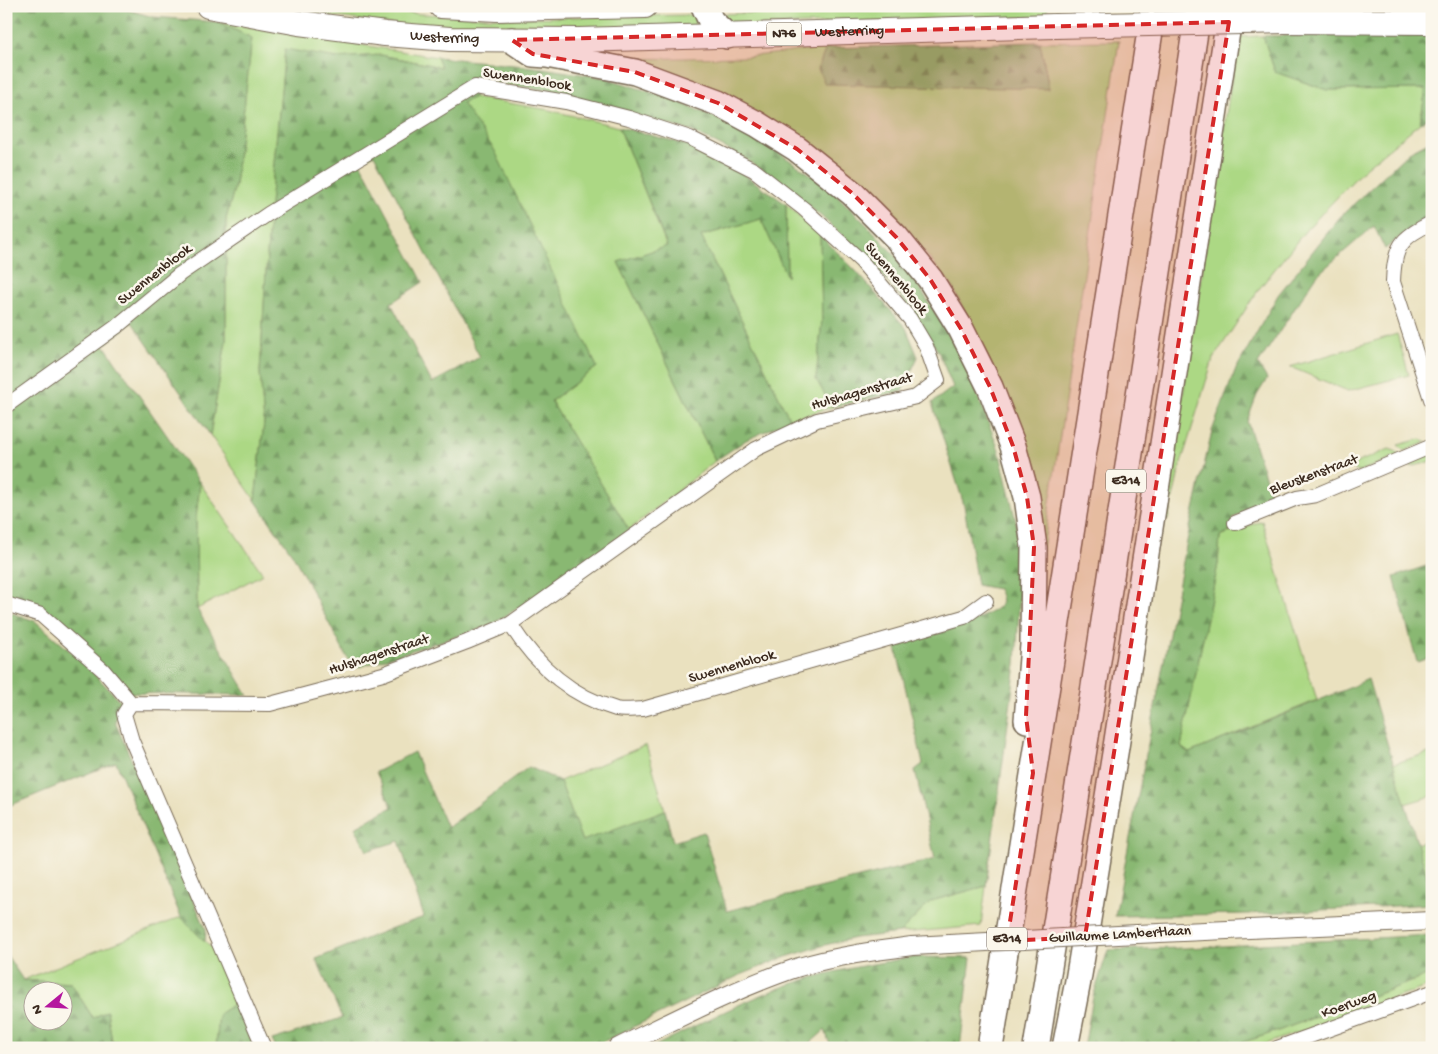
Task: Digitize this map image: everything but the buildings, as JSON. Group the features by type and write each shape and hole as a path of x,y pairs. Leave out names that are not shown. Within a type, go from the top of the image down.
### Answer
{"highway":[{"name":"Westerring","path":"208,6 299,23 385,34 450,39 512,40 1286,21 1432,22"},
{"name":"Westerring","path":"441,6 498,9 645,6"},
{"path":"704,6 711,21 727,36"},
{"name":"E314","path":"1036,1048 1094,692 1199,6"},
{"path":"1064,1048 1078,981 1116,747 1231,6"},
{"name":"E314","path":"990,1048 1152,12"},
{"path":"512,40 533,54 635,72 718,103 757,124 797,149 852,193 896,237 930,279 961,329 990,387 1012,446 1027,497 1034,547 1033,646 1026,716 1033,773"}],"street":[{"name":"Swennenblook","path":"6,406 116,326 180,274 268,214 475,87 566,102 630,118 690,138 754,170 804,208 861,261 910,319 926,346 938,380"},
{"path":"1432,223 1414,231 1400,245 1394,262 1393,282 1432,402"},
{"name":"Hulshagenstraat","path":"131,703 270,704 383,674 467,642 510,624 756,449 817,420 916,397 938,380"},
{"name":"Bleuskenstraat","path":"1236,523 1297,498 1316,495 1432,446"},
{"name":"Swennenblook","path":"510,624 524,646 542,666 567,685 590,699 618,709 643,709 964,617 986,601"},
{"path":"6,604 41,615 103,670 131,703 124,714 132,740 264,1048"},
{"name":"Guillaume Lambertlaan","path":"617,1048 758,982 801,967 847,955 912,946 1432,921"},
{"name":"Koerweg","path":"1277,1048 1432,992"}],"highlighted area":[{"path":"1229,22 1085,937 1007,941 1033,773 1026,716 1034,547 1027,497 1013,446 990,387 961,329 930,279 896,237 852,193 797,149 718,103 635,72 533,54 512,40"}],"green space":[{"path":"6,6 114,6 153,17 218,22 252,38 235,185 226,219 226,341 210,435 132,322 104,345 200,483 196,518 197,609 248,695 127,693 44,611 6,598"},
{"path":"256,6 345,6 420,14 507,18 695,15 695,28 570,31 411,27"},
{"path":"1047,6 1048,17 734,26 720,14"},
{"path":"218,22 437,57 441,67 381,55 337,58 285,50 270,205 260,372 264,423 255,500 210,435 226,341 226,219 235,185 252,38"},
{"path":"1432,35 1432,116 1420,123 1426,89 1327,90 1275,72 1263,36"},
{"path":"1263,36 1275,72 1327,90 1426,89 1420,123 1366,167 1306,230 1259,289 1213,359 1180,467 1168,520 1164,519 1238,37"},
{"path":"1119,41 1042,556 1000,383 952,286 891,211 815,146 754,112 622,59 746,57 826,48 818,69 1049,88 1040,42"},
{"path":"1040,42 1049,89 825,84 818,69 826,48"},
{"path":"285,49 337,58 381,55 441,67 437,57 542,68 606,78 666,97 726,122 766,144 826,185 873,231 913,276 953,343 971,378 999,450 1016,522 1020,587 1016,664 986,886 931,901 900,933 855,938 786,957 738,976 590,1048 276,1048 272,1040 342,1018 316,959 424,917 399,841 367,851 355,827 392,807 376,772 414,752 447,828 529,767 560,781 582,841 665,810 673,842 704,832 727,911 935,859 915,770 923,764 896,647 970,622 996,609 1002,600 998,589 977,585 964,505 932,403 953,387 938,351 905,302 873,264 822,217 771,175 735,153 691,131 552,91 476,80 474,97 462,103 495,151 597,367 551,401 629,530 542,593 489,626 353,669 293,555 255,500 264,423 260,372 270,205","holes":["374,154 480,357 432,383 391,303 423,282 360,162"]},
{"path":"474,97 549,110 619,127 667,247 618,262 715,461 629,530 551,401 597,367 462,103"},
{"path":"619,127 688,145 736,169 786,204 787,277 761,219 701,236 790,420 746,440 715,461 618,262 667,246"},
{"path":"1432,140 1432,216 1417,223 1385,249 1374,226 1317,275 1258,364 1267,379 1257,395 1247,421 1272,498 1233,518 1235,529 1220,536 1218,564 1181,747 1189,753 1368,679 1430,886 1432,886 1432,904 1248,914 1115,916 1188,536 1212,431 1235,371 1278,295 1340,217 1409,152"},
{"path":"786,204 820,235 822,320 816,379 832,407 790,420 701,236 761,219 787,276"},
{"path":"820,235 854,269 906,328 918,357 902,391 832,407 816,379 822,320"},
{"path":"1397,334 1409,375 1348,391 1290,367"},
{"path":"1421,439 1427,442 1404,451 1398,445"},
{"path":"1389,449 1399,455 1358,472 1349,466"},
{"path":"1426,455 1432,456 1432,461 1411,467 1411,465 1408,465 1407,462"},
{"path":"200,483 263,574 197,609 196,518"},
{"path":"1262,521 1317,700 1189,753 1181,747 1218,564 1220,536"},
{"path":"1432,564 1432,657 1417,662 1394,577"},
{"path":"6,611 35,621 82,661 121,702 115,722 206,929 205,942 181,917 116,762 6,807"},
{"path":"646,745 665,810 582,842 560,781"},
{"path":"1432,752 1432,796 1405,804 1393,764"},
{"path":"1432,839 1432,886 1430,886 1416,844"},
{"path":"986,886 981,926 900,933 931,901"},
{"path":"181,917 215,951 235,1003 219,1014 216,1048 167,1048 168,1042 155,1045 112,1041 107,1011 93,1018 72,982 23,980"},
{"path":"1432,935 1432,974 1275,1032 1225,1048 1084,1048 1093,997 1108,950 1185,948"},
{"path":"6,954 23,980 55,982 22,982 22,1032 72,1032 72,985 93,1018 107,1011 112,1041 155,1045 168,1042 167,1048 6,1048"},
{"path":"915,957 971,958 960,1048 831,1048 825,1030 805,1048 651,1048 726,1011 784,987 845,969"},
{"path":"1432,974 1432,985 1254,1048 1225,1048 1275,1032"},
{"path":"235,1003 255,1048 216,1048 219,1014"}]}
